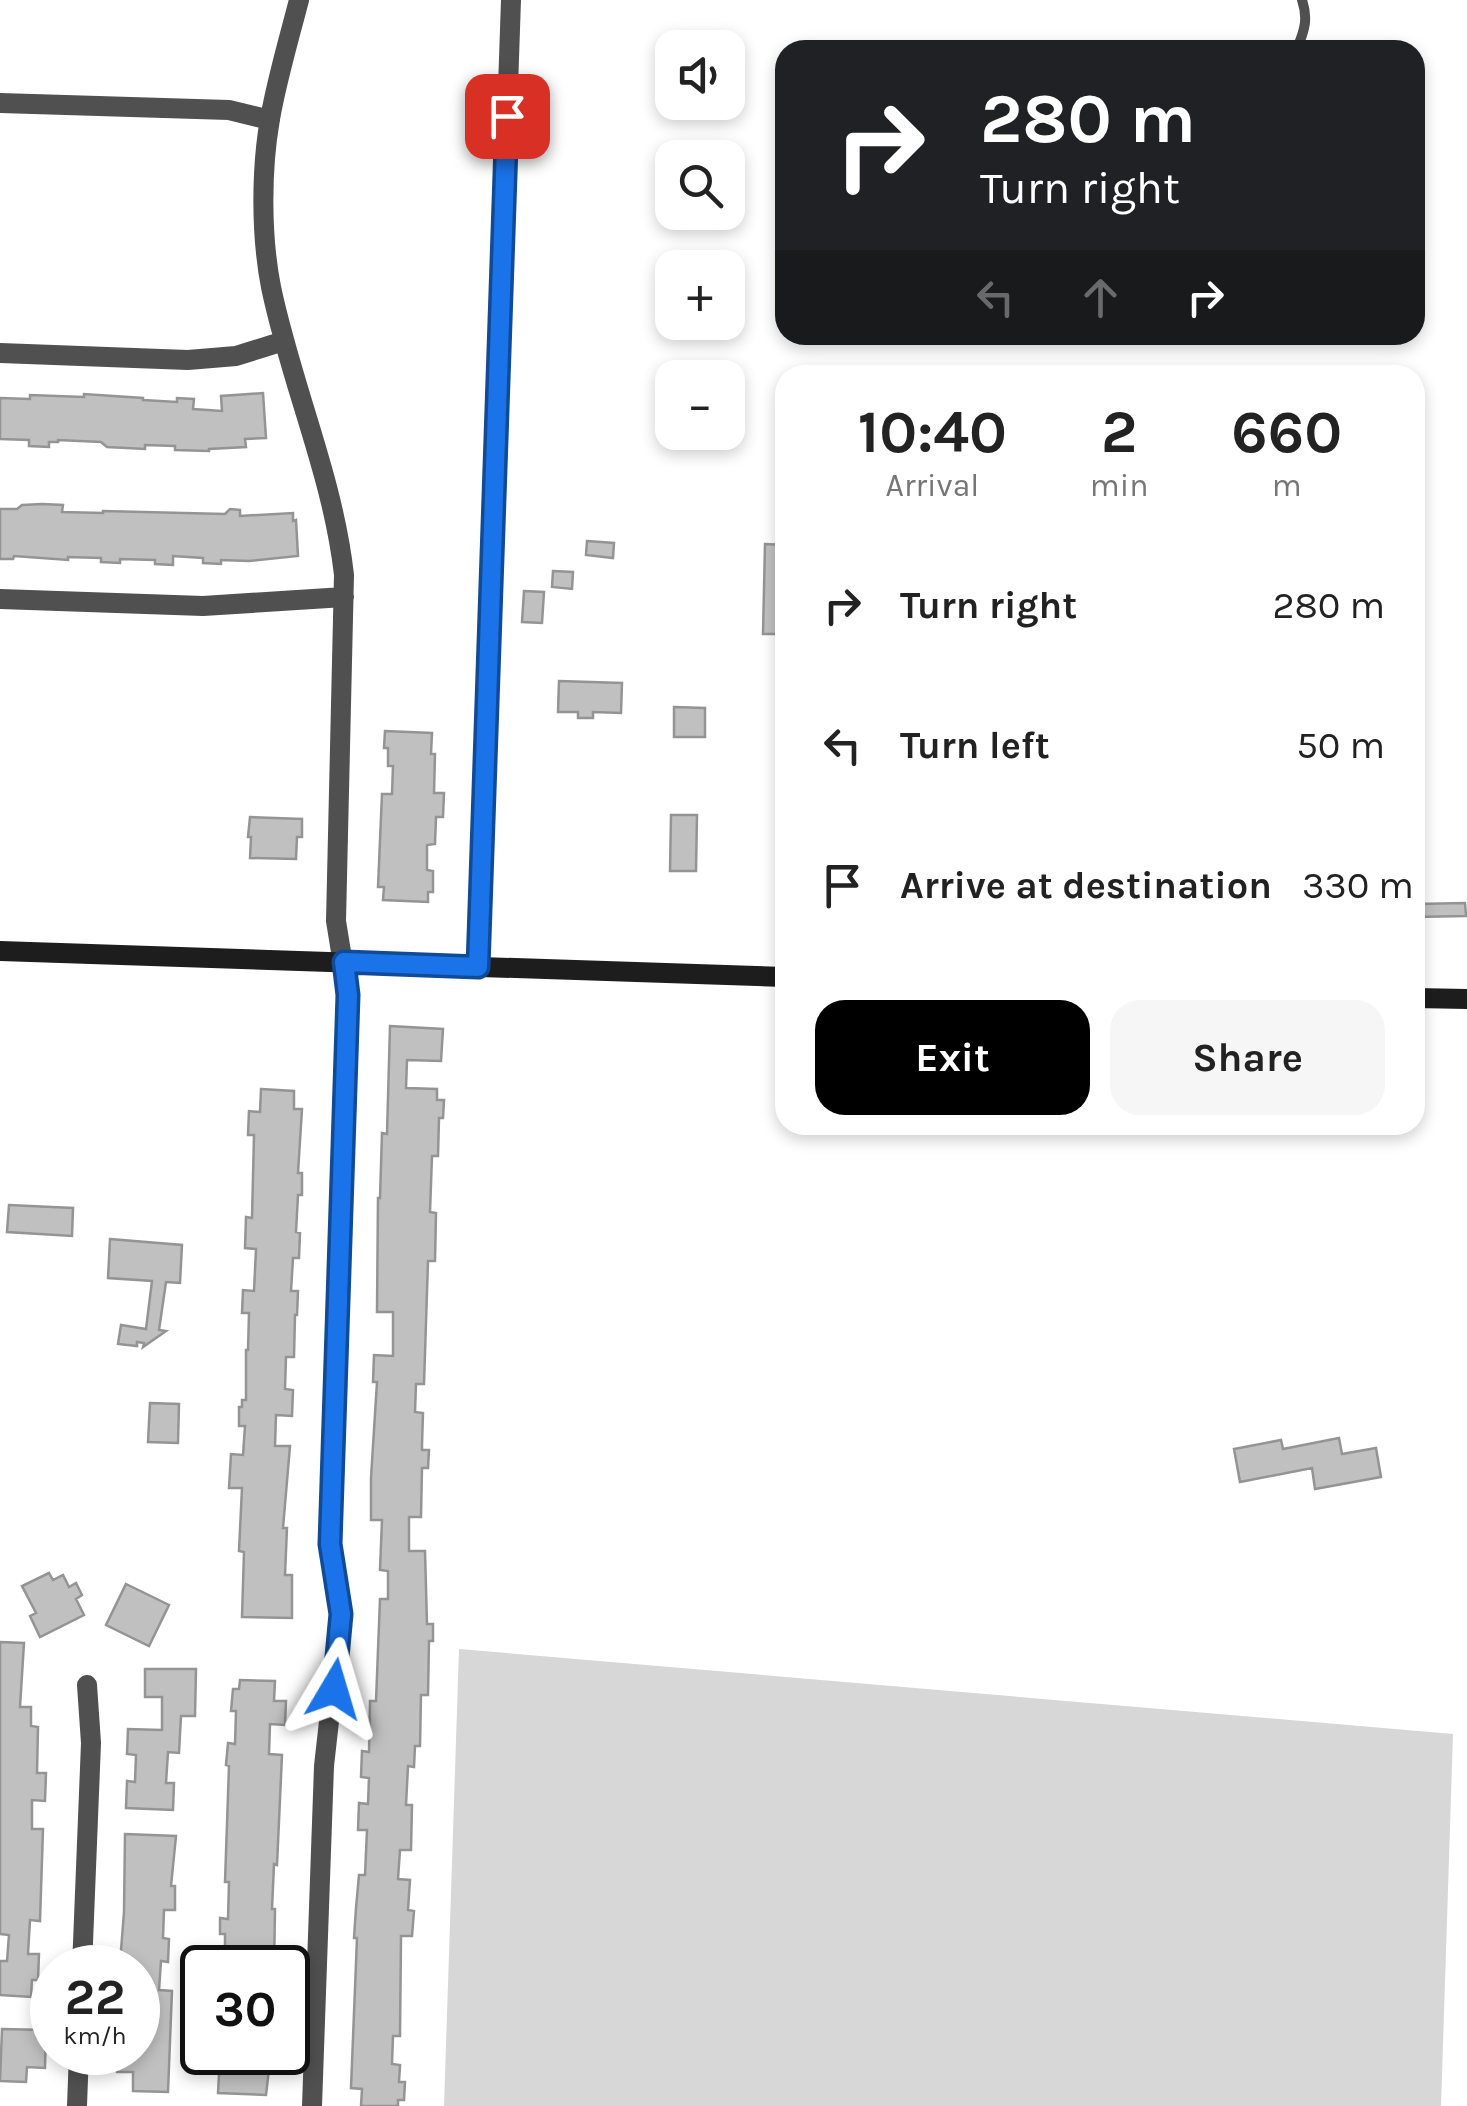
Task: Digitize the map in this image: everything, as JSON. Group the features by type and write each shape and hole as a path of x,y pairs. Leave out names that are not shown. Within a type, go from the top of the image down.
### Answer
{"street":[{"path":"299,0 270,120 265,232 270,282 336,519 344,575 336,921 348,995 330,1544 341,1614 324,1766 312,2106"},
{"path":"478,967 511,0"},
{"path":"0,103 229,110 270,120"},
{"path":"0,353 188,360 236,356 284,342"},
{"path":"0,599 204,606 344,597"},
{"path":"0,952 775,977"},
{"path":"1425,998 1467,999"},
{"path":"83,1945 90,1743 87,1685"},
{"path":"77,2106 78,2075"}],"lane":[{"path":"1301,40 1306,29 1302,0"}],"shaded area":[{"path":"459,1649 1453,1734 1441,2106 444,2106"}],"building":[{"path":"263,393 266,438 245,439 246,447 209,451 145,445 145,449 58,440 49,442 49,447 29,446 29,440 0,439 0,398 84,394 177,402 177,398 194,399 193,409 222,411 221,396"},
{"path":"63,505 62,512 225,514 230,509 240,510 240,516 293,513 298,556 221,560 221,564 173,556 173,565 155,564 155,560 101,562 101,558 0,559 0,509"},
{"path":"587,541 614,543 613,558 586,555"},
{"path":"765,544 775,544 775,634 763,634"},
{"path":"553,571 573,572 572,589 552,587"},
{"path":"524,591 544,592 542,623 522,622"},
{"path":"559,681 622,683 621,713 593,712 593,718 578,718 578,712 558,712"},
{"path":"674,707 705,708 705,737 674,737"},
{"path":"385,731 432,733 434,793 444,793 443,817 436,817 435,844 427,845 427,870 433,871 433,892 428,892 428,902 383,900 384,887 378,887 382,794 392,794 393,766 388,766"},
{"path":"671,815 697,815 696,871 670,871"},
{"path":"250,817 302,819 296,859 250,858"},
{"path":"1465,903 1466,916 1425,917 1425,904"},
{"path":"390,1026 443,1029 441,1061 407,1060 406,1088 437,1089 437,1100 444,1100 443,1118 439,1118 438,1156 432,1156 430,1212 436,1213 435,1261 428,1261 424,1384 416,1384 415,1412 423,1413 422,1450 429,1450 428,1468 422,1468 421,1517 409,1517 409,1551 425,1551 427,1624 433,1624 433,1641 429,1641 428,1695 421,1695 420,1746 415,1746 414,1767 408,1766 406,1805 412,1805 411,1850 400,1850 398,1879 410,1880 408,1910 414,1911 412,1936 401,1936 400,2036 393,2036 392,2064 400,2065 399,2082 405,2082 404,2100 398,2100 398,2106 361,2106 362,2089 351,2088 354,1938 359,1875 365,1875 367,1830 358,1830 359,1803 368,1804 369,1778 361,1777 362,1751 369,1752 370,1701 376,1701 380,1599 388,1599 388,1571 380,1570 382,1520 371,1520 371,1478 377,1382 373,1382 374,1355 393,1356 393,1312 377,1312 378,1198 382,1133 387,1134"},
{"path":"261,1089 294,1091 294,1109 302,1109 298,1173 302,1173 302,1195 298,1195 296,1232 300,1233 299,1258 293,1258 291,1291 298,1291 297,1315 294,1357 286,1357 285,1389 293,1390 292,1416 276,1415 275,1446 290,1446 283,1528 287,1528 285,1575 292,1575 292,1618 242,1617 242,1488 229,1488 231,1454 243,1455 245,1426 239,1426 239,1407 246,1400 249,1313 242,1313 243,1290 254,1291 256,1249 245,1248 246,1217 252,1218 254,1135 248,1135 249,1111 260,1112"},
{"path":"9,1205 73,1208 72,1236 7,1232"},
{"path":"110,1239 182,1245 180,1283 166,1282 159,1330 166,1331 143,1347 144,1343 137,1342 137,1346 118,1344 121,1325 146,1329 152,1281 108,1278"},
{"path":"150,1403 179,1404 178,1443 148,1442"},
{"path":"1339,1438 1342,1454 1376,1448 1381,1477 1315,1489 1312,1468 1240,1482 1234,1449 1281,1440 1283,1449"},
{"path":"49,1573 53,1580 63,1575 69,1587 76,1583 82,1595 76,1599 84,1615 40,1637 30,1616 36,1613 22,1586"},
{"path":"126,1584 169,1605 149,1646 106,1625"},
{"path":"0,1642 24,1643 20,1707 31,1707 31,1726 38,1727 37,1773 46,1773 45,1801 32,1800 32,1829 43,1829 40,1921 30,1920 30,1997 0,1995 0,1961 7,1961 9,1935 0,1934"},
{"path":"145,1669 196,1669 195,1716 181,1716 179,1753 168,1752 166,1783 174,1783 173,1810 126,1808 127,1781 135,1782 136,1755 127,1754 128,1729 162,1730 162,1697 145,1697"},
{"path":"240,1680 275,1681 274,1701 286,1701 285,1725 270,1724 269,1754 282,1755 272,1909 274,1945 225,1945 225,1934 220,1934 220,1918 228,1919 226,1765 228,1743 235,1744 233,1689 239,1689"},
{"path":"125,1834 176,1836 171,1886 175,1886 175,1910 164,1910 163,1938 169,1939 168,1962 161,1961 160,1976 160,1945 121,1945"},
{"path":"160,1990 172,1991 168,2092 133,2091 133,2075 160,2075"},
{"path":"2,2029 30,2030 26,2082 0,2081"},
{"path":"219,2075 268,2075 266,2095 218,2093"}],"route":[{"path":"334,1689 341,1614 330,1544 348,995 344,962 478,967 507,116"}]}
